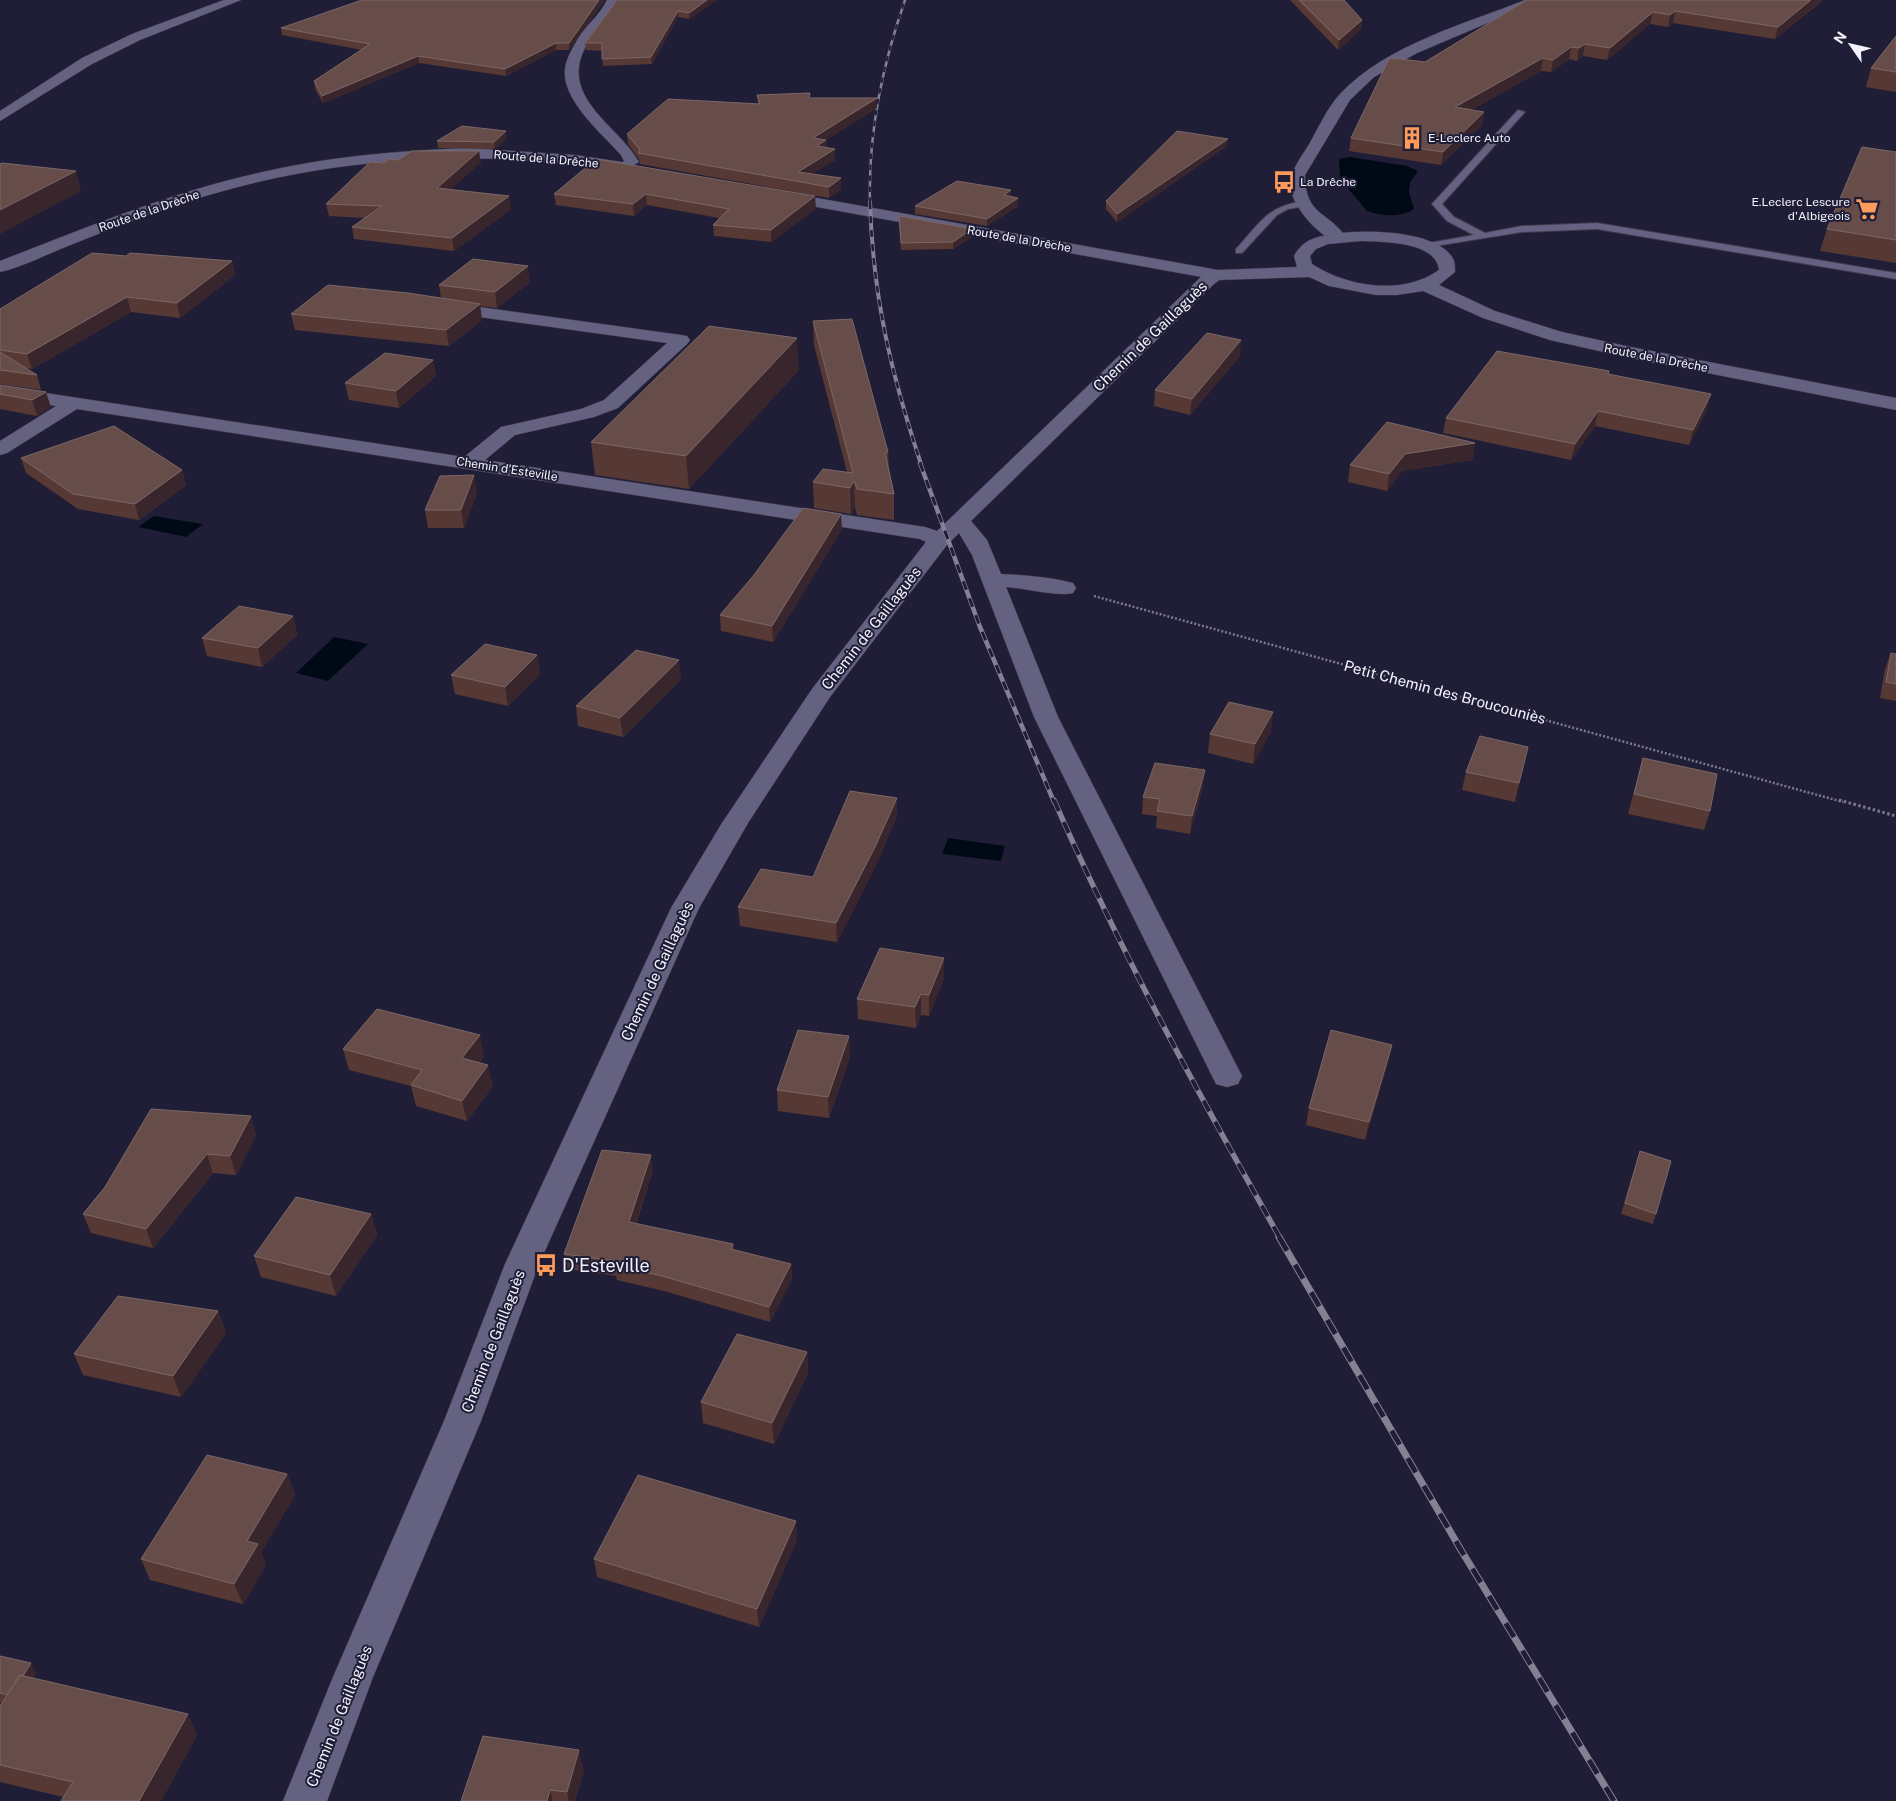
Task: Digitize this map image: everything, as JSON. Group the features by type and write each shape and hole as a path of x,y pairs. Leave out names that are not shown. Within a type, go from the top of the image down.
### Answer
{"street":[{"path":"0,117 87,61 136,37 235,0"},
{"path":"613,0 590,31 575,56 572,76 575,89 584,104 627,153 632,162 624,167"},
{"path":"1338,237 1321,224 1304,204 1296,189 1298,175 1322,131 1344,98 1362,79 1412,50 1536,0"},
{"name":"Route de la Drêche","path":"0,267 123,218 200,192 270,174 322,165 405,155 474,153 555,157 644,170"},
{"name":"Route de la Drêche","path":"762,192 1218,275 1310,272 1329,281 1370,289 1400,290 1425,285 1442,277 1448,267 1442,256 1426,246 1383,236 1338,237 1317,242 1304,251 1302,261 1310,272"},
{"name":"Chemin de Gaillaguès","path":"305,1801 353,1678 438,1481 505,1315 522,1264 685,908 735,823 820,694 948,531 1152,332 1208,280 1218,275"},
{"name":"Route de la Drêche","path":"1425,285 1448,298 1495,317 1586,344 1896,404"},
{"path":"428,305 681,340 611,404 588,413 508,431 469,463"},
{"name":"Chemin d'Esteville","path":"0,392 925,533 948,531"},
{"path":"0,450 73,404"},
{"path":"948,531 968,529 978,542 1046,717 1227,1076"},
{"path":"992,580 1032,582 1065,588"}],"lane":[{"path":"1484,234 1469,230 1453,220 1440,211 1437,204 1521,112"},
{"path":"1239,251 1274,213 1285,207 1304,204"},
{"path":"1426,246 1484,234 1522,229 1597,226 1896,276"}],"path":[{"name":"Petit Chemin des Broucouniès","path":"1065,588 1896,816"}],"shaded area":[{"path":"1350,157 1407,166 1418,171 1410,182 1409,192 1414,209 1397,215 1378,214 1367,211 1340,179 1339,159"},
{"path":"154,516 203,524 186,537 138,527"},
{"path":"334,637 368,644 328,681 296,673"},
{"path":"948,838 1005,846 1001,861 942,854"}],"building":[{"path":"362,0 599,0 569,43 556,43 505,69 418,56 322,96 314,81 370,44 281,28"},
{"path":"617,0 707,0 689,13 678,11 651,57 602,59 602,43 585,43"},
{"path":"1299,0 1344,0 1362,20 1339,40"},
{"path":"1527,0 1811,0 1778,27 1675,11 1670,15 1653,12 1610,48 1585,44 1579,48 1571,47 1553,60 1543,58 1455,107 1484,112 1443,152 1351,138 1389,59 1425,62"},
{"path":"1896,36 1896,72 1871,68"},
{"path":"810,93 809,98 877,98 813,138 826,140 817,146 835,149 798,172 841,178 829,187 638,153 640,150 627,134 668,99 760,104 757,95"},
{"path":"462,126 506,131 494,142 437,141"},
{"path":"1177,131 1228,139 1117,214 1106,201"},
{"name":"E.Leclerc Lescure d'Albigeois","path":"1862,147 1896,152 1896,240 1827,229"},
{"path":"412,151 479,151 437,188 509,196 452,238 352,227 382,206 326,204 370,162 385,163 388,159 398,160"},
{"path":"596,159 815,196 771,230 713,225 729,209 646,194 633,204 554,194"},
{"path":"0,164 76,171 0,210"},
{"path":"957,181 1011,190 1004,195 1018,198 987,219 915,206"},
{"path":"899,216 972,229 953,242 901,243"},
{"path":"92,253 126,256 130,253 232,261 177,303 127,297 27,354 0,350 0,309"},
{"path":"473,259 528,266 495,292 439,285"},
{"path":"328,285 408,293 480,304 446,330 291,314"},
{"path":"852,319 888,452 885,453 894,494 857,489 854,481 850,488 813,482 823,469 853,473 813,321"},
{"path":"709,326 797,338 686,456 591,442"},
{"path":"1207,333 1241,340 1192,399 1155,390"},
{"path":"1497,351 1609,371 1608,374 1711,394 1693,430 1598,411 1575,444 1446,418"},
{"path":"0,352 37,375 0,370"},
{"path":"385,353 433,360 396,391 345,383"},
{"path":"0,385 46,392 32,400 0,394"},
{"path":"1387,422 1475,443 1405,454 1389,474 1350,465"},
{"path":"114,426 182,470 135,504 73,494 21,458"},
{"path":"474,475 461,510 425,510 440,476"},
{"path":"803,508 841,514 772,626 720,615 754,575"},
{"path":"239,606 293,616 258,648 202,638"},
{"path":"485,644 537,655 505,687 451,675"},
{"path":"636,650 679,660 620,718 576,706"},
{"path":"1891,653 1896,654 1896,684 1886,682"},
{"path":"1229,702 1273,712 1255,744 1210,734"},
{"path":"1480,736 1528,747 1519,783 1466,772"},
{"path":"1643,758 1717,774 1710,811 1634,794"},
{"path":"1155,763 1205,770 1192,816 1157,811 1160,799 1143,797"},
{"path":"850,791 897,798 875,847 836,923 738,907 761,869 813,877"},
{"path":"880,948 944,958 929,995 921,994 915,1007 857,999"},
{"path":"377,1009 480,1035 462,1058 488,1065 462,1101 411,1085 422,1070 343,1049"},
{"path":"798,1030 849,1036 828,1097 777,1090"},
{"path":"1331,1030 1392,1045 1369,1122 1309,1108"},
{"path":"151,1109 251,1116 230,1156 207,1154 146,1229 83,1214 105,1187"},
{"path":"602,1150 651,1155 629,1222 733,1244 731,1249 791,1264 769,1307 662,1276 615,1265 616,1261 564,1254"},
{"path":"1640,1151 1671,1161 1656,1214 1625,1203"},
{"path":"296,1197 371,1214 330,1275 254,1256"},
{"path":"118,1296 218,1311 173,1376 74,1354"},
{"path":"737,1334 807,1352 772,1423 701,1402"},
{"path":"207,1455 287,1474 247,1541 258,1544 234,1584 141,1559"},
{"path":"638,1475 796,1521 757,1609 594,1559"},
{"path":"0,1656 31,1663 23,1676 20,1675 7,1695 0,1693"},
{"path":"20,1675 188,1714 139,1801 61,1801 73,1782 0,1765 0,1706"},
{"path":"483,1736 579,1750 567,1792 550,1790 547,1801 461,1801"}],"railway":[{"path":"870,202 871,151 878,100 883,75 905,0"},
{"path":"870,202 875,271 885,335 910,431 921,464"},
{"path":"920,463 980,627 1054,802"},
{"path":"1054,800 1079,856 1161,1022 1280,1238"},
{"path":"1279,1237 1461,1550 1614,1801"}],"place":[{"name":"E-Leclerc Auto","path":"1412,138"},
{"name":"La Drêche","path":"1284,182"},
{"name":"E.Leclerc Lescure d'Albigeois","path":"1867,209"},
{"name":"D'Esteville","path":"546,1265"}]}
